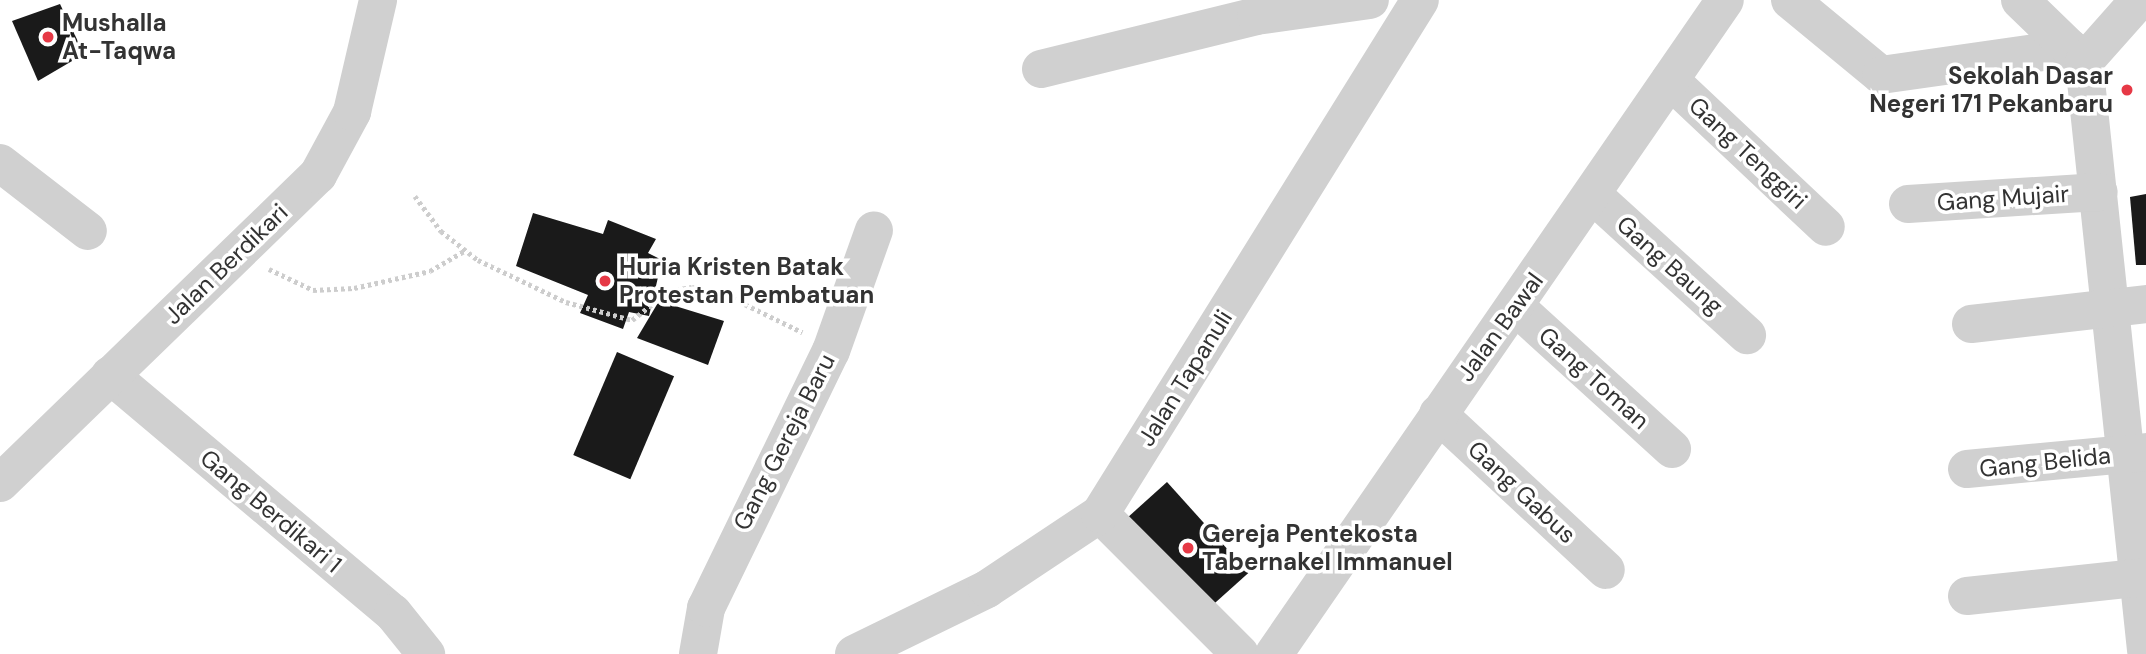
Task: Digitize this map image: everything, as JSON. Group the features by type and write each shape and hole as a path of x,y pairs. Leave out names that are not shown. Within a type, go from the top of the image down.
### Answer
{"street":[{"name":"Jalan Berdikari","path":"0,484 318,175 344,135 378,0"},
{"path":"1041,69 1256,16 1370,0"},
{"name":"Jalan Tapanuli","path":"854,654 987,589 1100,514 1420,0"},
{"name":"Jalan Bawal","path":"1274,654 1438,414 1594,196 1725,0"},
{"path":"1790,0 1881,75 2077,55 2139,0"},
{"path":"2020,0 2077,55 2099,191 2130,307 2146,650"},
{"name":"Gang Tenggiri","path":"1670,80 1826,227"},
{"path":"0,163 88,231"},
{"name":"Gang Mujair","path":"1908,204 2099,191"},
{"name":"Gang Baung","path":"1594,196 1747,335"},
{"name":"Gang Gereja Baru","path":"698,654 706,608 729,552 831,351 874,230"},
{"name":"Gang Toman","path":"1516,307 1672,449"},
{"path":"1971,324 2130,307"},
{"name":"Gang Berdikari 1","path":"110,375 393,613 426,654"},
{"name":"Gang Gabus","path":"1438,414 1606,570"},
{"name":"Gang Belida","path":"1967,470 2135,453"},
{"path":"1100,514 1240,654"},
{"path":"1967,596 2142,577"}],"path":[{"path":"415,196 441,231 466,250 532,288 632,320 669,291 692,287 726,295 793,325 831,351"},
{"path":"241,250 313,290 354,288 430,271 466,250"}],"building":[{"name":"Mushalla At-Taqwa","path":"60,4 84,54 38,81 12,21"},
{"path":"2146,194 2146,265 2136,265 2130,197"},
{"name":"Huria Kristen Batak Protestan Pembatuan","path":"533,213 603,234 608,220 656,239 648,253 662,260 649,316 629,312 623,329 580,313 588,295 516,266"},
{"path":"659,301 724,321 708,365 637,338"},
{"path":"617,352 674,376 630,479 573,455"},
{"name":"Gereja Pentekosta Tabernakel Immanuel","path":"1167,482 1249,573 1204,613 1122,522"}],"place":[{"name":"Mushalla At-Taqwa","path":"48,37"},
{"name":"Sekolah Dasar Negeri 171 Pekanbaru","path":"2127,90"},
{"name":"Huria Kristen Batak Protestan Pembatuan","path":"605,281"},
{"name":"Gereja Pentekosta Tabernakel Immanuel","path":"1188,548"}]}
